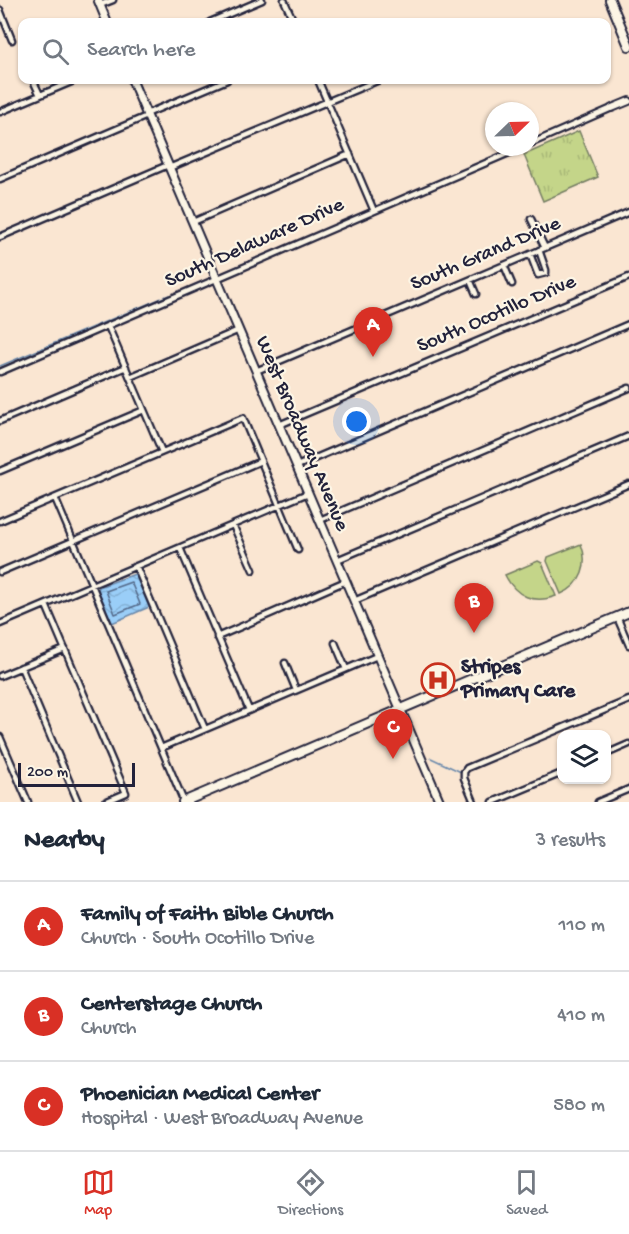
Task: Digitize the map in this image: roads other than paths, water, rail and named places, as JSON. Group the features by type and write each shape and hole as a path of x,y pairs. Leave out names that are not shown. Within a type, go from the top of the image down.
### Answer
{"main road":[{"path":"610,0 629,46"},
{"path":"99,3 105,18"},
{"name":"West Broadway Avenue","path":"134,84 440,802"},
{"path":"183,802 629,612"}],"street":[{"path":"99,3 113,0"},
{"path":"219,18 262,0"},
{"path":"284,0 292,18"},
{"path":"0,10 12,40"},
{"path":"35,84 40,95"},
{"path":"0,112 66,84"},
{"path":"0,179 217,84"},
{"path":"320,84 374,211"},
{"path":"0,237 369,84"},
{"path":"539,140 629,101"},
{"path":"192,222 350,154"},
{"name":"South Delaware Drive","path":"0,372 502,156"},
{"name":"South Grand Drive","path":"256,371 629,212"},
{"path":"531,219 544,248"},
{"path":"530,254 538,275 546,273 538,250"},
{"path":"504,265 512,284"},
{"name":"South Ocotillo Drive","path":"279,425 629,277"},
{"path":"470,280 476,294"},
{"path":"297,466 629,324"},
{"path":"108,327 162,452"},
{"path":"130,377 239,330"},
{"path":"0,421 126,367"},
{"path":"320,520 629,388"},
{"path":"0,471 144,410"},
{"path":"0,520 243,418 298,550"},
{"path":"337,560 629,436"},
{"path":"0,572 261,461"},
{"path":"354,601 629,484"},
{"path":"0,624 308,493"},
{"path":"55,498 183,802"},
{"path":"233,525 253,570"},
{"path":"180,548 249,710"},
{"path":"136,566 205,729"},
{"path":"217,637 346,581"},
{"path":"46,605 126,793 105,802"},
{"path":"617,617 629,645"},
{"path":"335,643 346,669"},
{"path":"0,676 65,649"},
{"path":"161,747 377,656"},
{"path":"285,663 296,690"},
{"path":"21,668 78,802"},
{"path":"474,802 464,778 467,768 629,700"},
{"path":"0,737 28,802"},
{"path":"611,752 629,744"},
{"path":"493,802 557,775"},
{"path":"598,802 629,789"}],"water":[{"path":"135,574 149,607 112,623 98,590 99,587"}],"waterway":[{"path":"0,366 169,295"},
{"path":"431,758 461,772"}],"place":[{"name":"Family of Faith Bible Church","path":"373,357"},
{"name":"Centerstage Church","path":"474,633"},
{"name":"Stripes Primary Care","path":"438,680"},
{"name":"Phoenician Medical Center","path":"393,759"}]}
